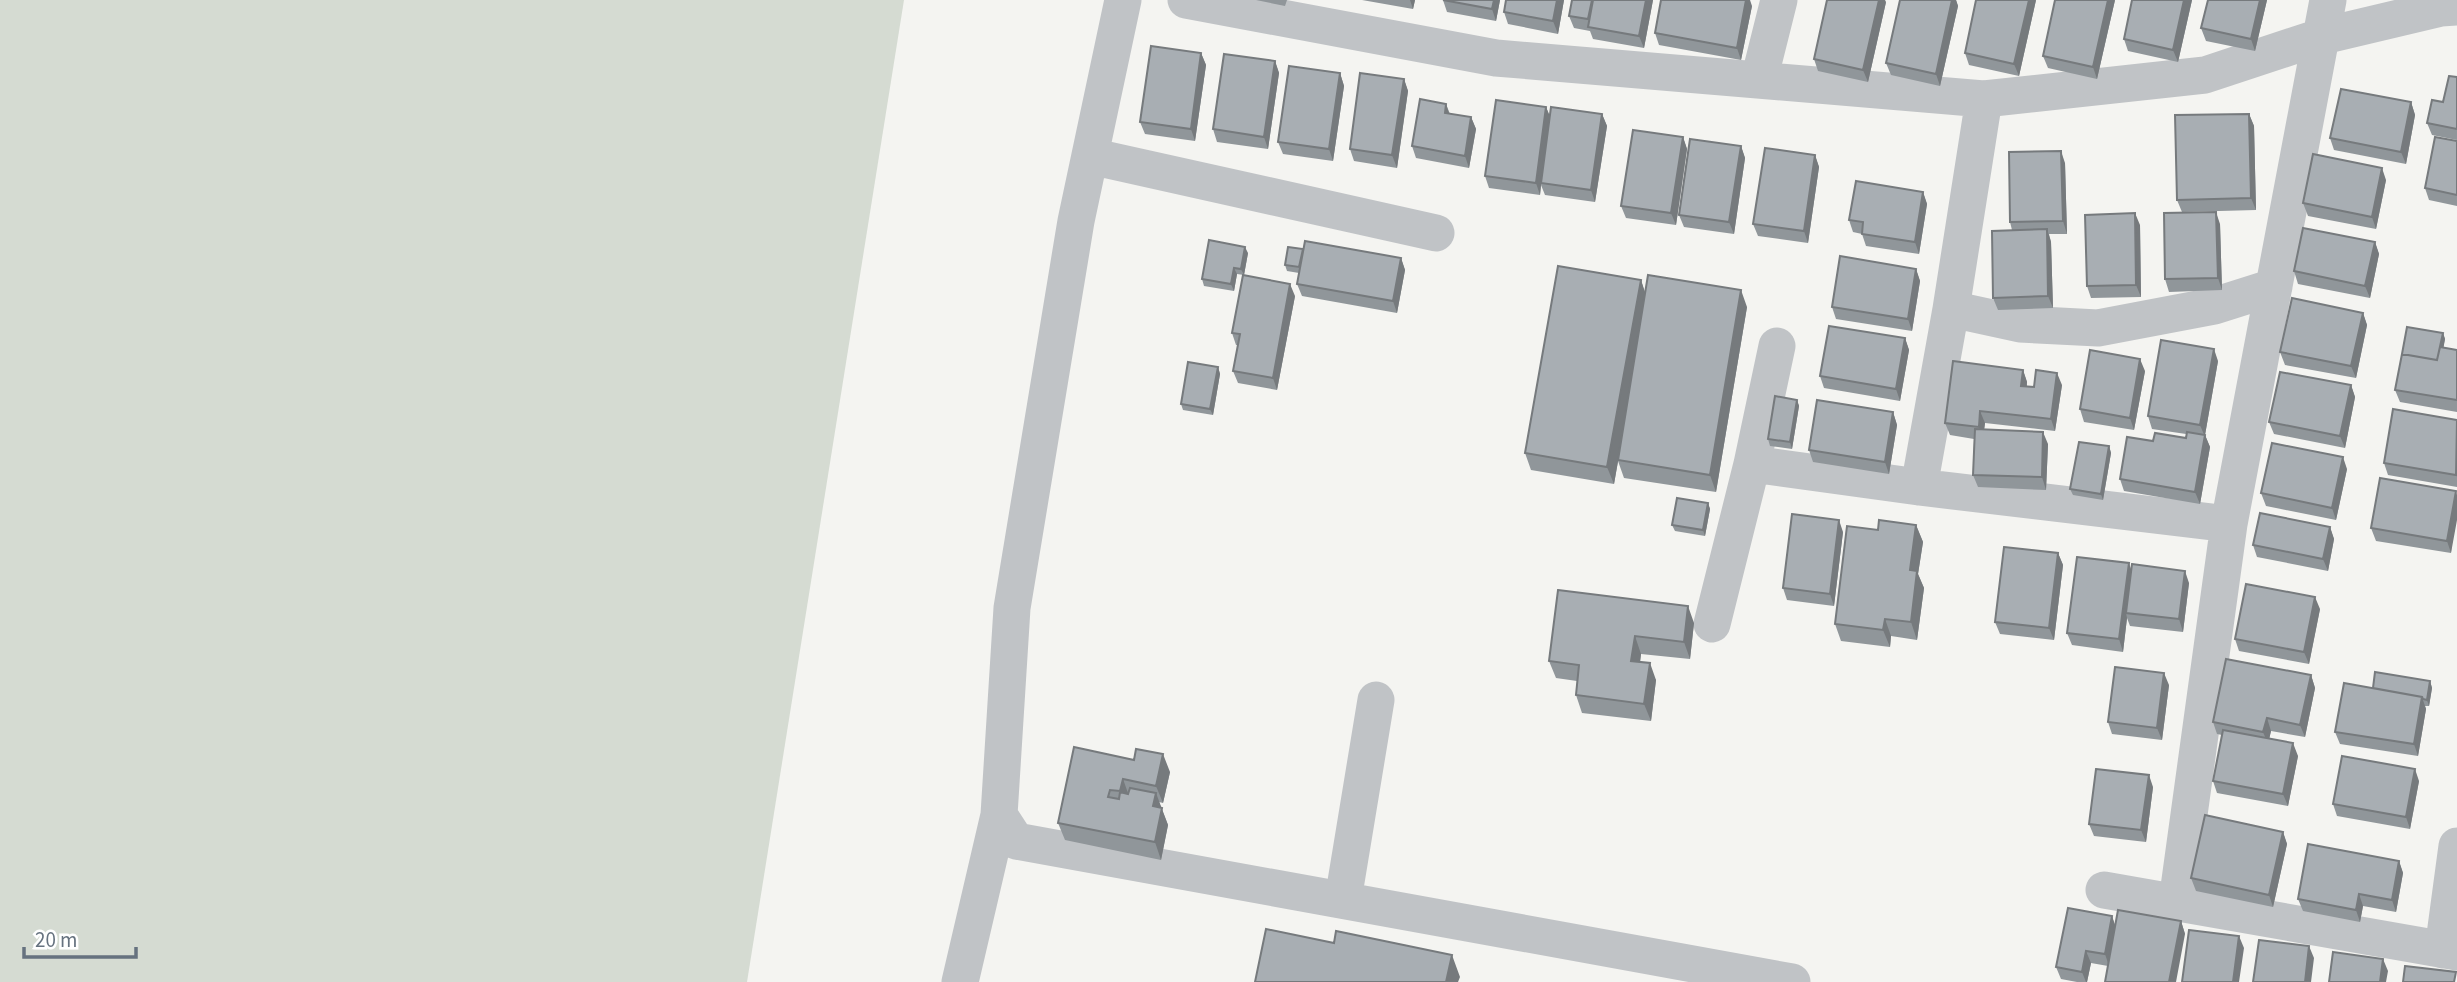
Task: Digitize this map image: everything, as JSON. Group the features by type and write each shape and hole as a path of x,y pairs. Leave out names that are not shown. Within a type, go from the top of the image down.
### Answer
{"street":[{"path":"960,982 999,815 1012,608 1076,220 1123,0"},
{"path":"1186,0 1496,58 1984,99 2205,75 2323,36 2441,8 2457,7"},
{"path":"1759,80 1779,0"},
{"path":"2177,902 2229,524 2328,0"},
{"path":"1919,487 1951,309 1984,99"},
{"path":"1090,156 1436,233"},
{"path":"1951,309 2021,324 2098,328 2214,306 2274,287"},
{"path":"1712,624 1752,464 1777,346"},
{"path":"1752,464 2229,524"},
{"path":"1343,900 1376,700"},
{"path":"999,815 1016,841 1343,900 1686,972 1792,982"},
{"path":"2104,890 2450,951 2457,846"}],"shaded area":[{"path":"0,0 904,0 747,982 0,982"}],"building":[{"path":"1443,0 1494,0 1492,9"},
{"path":"1506,0 1557,0 1553,21 1504,12"},
{"path":"1572,0 1592,0 1588,19 1569,16"},
{"path":"1593,0 1646,0 1639,36 1588,27"},
{"path":"1661,0 1746,0 1737,48 1655,33"},
{"path":"1827,0 1879,0 1863,70 1814,59"},
{"path":"1900,0 1952,0 1936,74 1886,63"},
{"path":"1976,0 2029,0 2014,64 1965,53"},
{"path":"2055,0 2108,0 2093,67 2043,56"},
{"path":"2132,0 2184,0 2173,50 2124,39"},
{"path":"2208,0 2260,0 2251,39 2201,28"},
{"path":"1151,46 1201,53 1191,129 1140,122"},
{"path":"1224,54 1275,61 1264,137 1213,129"},
{"path":"1289,66 1340,73 1329,149 1278,142"},
{"path":"1360,73 1404,79 1392,155 1350,149"},
{"path":"2449,76 2457,77 2457,129 2427,123 2432,100 2443,102"},
{"path":"2341,89 2411,102 2401,152 2330,138"},
{"path":"1420,99 1446,104 1445,113 1471,117 1465,156 1412,146"},
{"path":"1496,100 1546,107 1536,183 1485,176"},
{"path":"1551,107 1602,114 1591,190 1541,183"},
{"path":"2249,114 2251,198 2177,200 2175,115"},
{"path":"1633,130 1683,137 1671,213 1621,206"},
{"path":"2435,137 2457,141 2457,195 2425,188"},
{"path":"1690,139 1741,146 1729,222 1679,215"},
{"path":"1765,148 1815,155 1804,231 1753,224"},
{"path":"2061,151 2063,221 2010,222 2009,152"},
{"path":"2313,154 2382,168 2372,217 2303,203"},
{"path":"1856,181 1923,192 1915,242 1862,234 1863,222 1849,220"},
{"path":"2216,212 2218,278 2165,279 2164,213"},
{"path":"2135,213 2136,285 2087,286 2085,215"},
{"path":"2303,228 2375,242 2365,286 2294,271"},
{"path":"2047,229 2048,296 1993,298 1992,231"},
{"path":"1209,240 1245,247 1241,269 1234,268 1231,284 1202,279"},
{"path":"1305,241 1401,258 1393,301 1297,284"},
{"path":"1288,247 1303,249 1299,267 1285,265"},
{"path":"1840,256 1916,269 1908,319 1832,307"},
{"path":"1558,266 1641,280 1607,467 1525,453"},
{"path":"1243,275 1290,284 1273,378 1233,371 1240,334 1232,333"},
{"path":"1648,275 1741,290 1710,475 1618,460"},
{"path":"2292,298 2363,313 2351,366 2280,352"},
{"path":"1829,326 1905,338 1896,389 1820,376"},
{"path":"2407,327 2443,333 2437,360 2402,354"},
{"path":"2161,340 2214,349 2200,425 2148,416"},
{"path":"2440,347 2457,350 2457,400 2395,390 2402,354 2437,360"},
{"path":"2090,350 2140,359 2130,418 2080,409"},
{"path":"1953,361 2023,370 2021,386 2034,387 2036,370 2057,373 2051,419 1980,411 1979,427 1945,423"},
{"path":"1188,362 1218,367 1210,409 1181,404"},
{"path":"2280,372 2351,385 2340,436 2269,422"},
{"path":"1775,396 1797,400 1790,442 1768,439"},
{"path":"1817,400 1893,412 1885,462 1809,450"},
{"path":"2393,409 2457,420 2456,475 2384,463"},
{"path":"1975,429 2043,432 2042,477 1973,475"},
{"path":"2187,432 2205,435 2195,492 2120,479 2127,437 2153,441 2155,433 2186,438"},
{"path":"2079,442 2109,446 2101,494 2070,489"},
{"path":"2272,443 2343,457 2332,508 2261,493"},
{"path":"2380,478 2456,491 2447,541 2371,528"},
{"path":"1677,498 1708,503 1703,530 1672,525"},
{"path":"2260,513 2330,527 2323,559 2253,545"},
{"path":"1792,514 1839,520 1830,594 1783,588"},
{"path":"1879,520 1916,525 1910,570 1917,571 1911,622 1885,619 1883,630 1835,624 1847,526 1878,530"},
{"path":"2004,547 2058,553 2049,628 1995,622"},
{"path":"2077,557 2129,563 2119,639 2067,633"},
{"path":"2132,564 2185,571 2179,619 2126,613"},
{"path":"2246,584 2315,597 2304,652 2235,639"},
{"path":"1558,590 1688,606 1684,642 1635,636 1631,661 1650,663 1644,704 1576,695 1579,665 1549,661"},
{"path":"2226,659 2311,675 2300,725 2267,718 2263,732 2213,722"},
{"path":"2115,667 2164,673 2157,728 2108,722"},
{"path":"2375,672 2430,681 2427,700 2373,688"},
{"path":"2344,683 2422,697 2414,744 2335,732"},
{"path":"2223,730 2293,743 2283,794 2213,781"},
{"path":"1074,747 1134,760 1136,749 1163,754 1156,786 1123,779 1120,791 1110,790 1108,797 1119,799 1120,792 1128,794 1130,788 1156,793 1153,806 1162,808 1155,842 1058,823"},
{"path":"2342,756 2415,769 2406,817 2333,804"},
{"path":"2096,769 2149,775 2141,830 2089,824"},
{"path":"2205,815 2283,832 2269,895 2191,878"},
{"path":"2308,844 2399,861 2392,900 2359,894 2356,910 2298,899"},
{"path":"2068,908 2112,916 2105,954 2086,951 2082,972 2056,967"},
{"path":"2118,910 2181,921 2169,982 2105,982"},
{"path":"1266,929 1334,943 1336,931 1452,955 1446,982 1255,982"},
{"path":"2189,930 2239,936 2233,982 2182,982"},
{"path":"2259,940 2309,946 2305,982 2253,982"},
{"path":"2333,952 2383,959 2380,982 2329,982"},
{"path":"2405,966 2456,972 2454,982 2403,982"}]}
